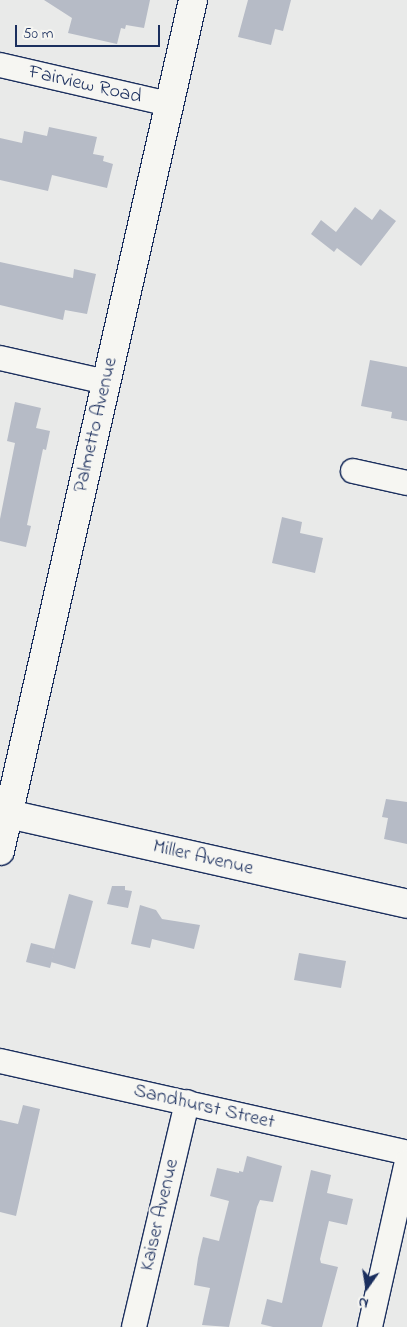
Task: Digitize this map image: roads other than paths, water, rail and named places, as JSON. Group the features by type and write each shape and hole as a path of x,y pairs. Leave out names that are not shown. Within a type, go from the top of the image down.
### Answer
{"street":[{"name":"Palmetto Avenue","path":"0,850 4,812 106,382 192,0"},
{"name":"Fairview Road","path":"0,66 169,104"},
{"path":"0,358 106,382"},
{"path":"353,472 407,483"},
{"name":"Miller Avenue","path":"4,812 407,904"},
{"name":"Sandhurst Street","path":"0,1061 407,1153"},
{"name":"Kaiser Avenue","path":"134,1327 187,1102"},
{"path":"370,1327 407,1162"}]}
